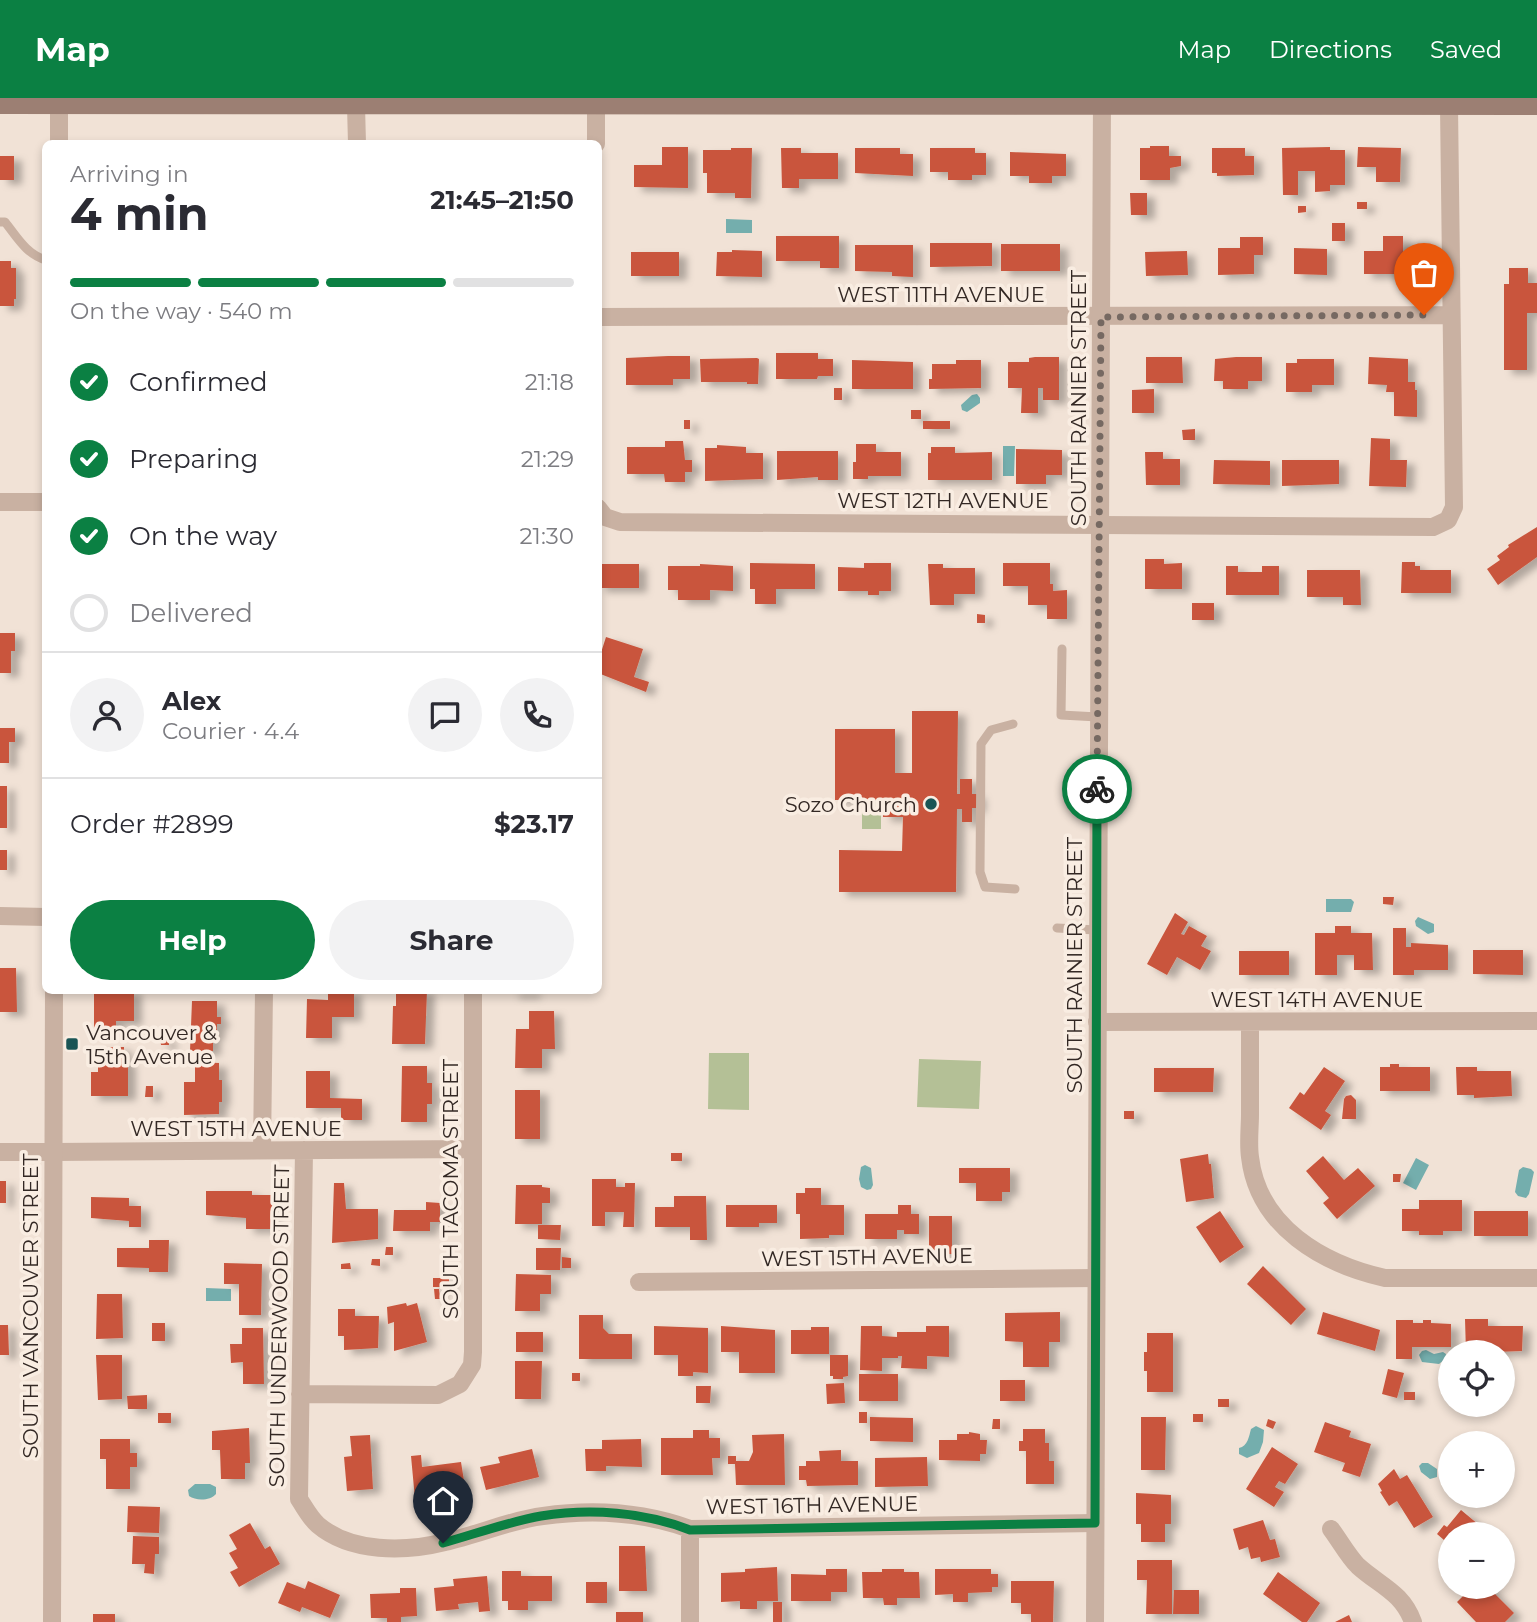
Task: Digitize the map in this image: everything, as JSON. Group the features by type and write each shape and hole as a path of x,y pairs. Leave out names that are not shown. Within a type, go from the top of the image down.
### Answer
{"main road":[{"path":"0,105 59,102 596,106 1102,102 1537,106"}],"street":[{"path":"59,102 59,140"},
{"name":"SOUTH RAINIER STREET","path":"1095,1622 1102,102"},
{"path":"356,105 356,140"},
{"path":"596,106 596,140"},
{"path":"1449,106 1451,315"},
{"name":"WEST 11TH AVENUE","path":"602,317 1451,315"},
{"name":"WEST 12TH AVENUE","path":"602,512 620,522 1433,527 1448,520 1454,507 1451,315"},
{"path":"0,502 42,502"},
{"path":"0,916 42,917"},
{"name":"SOUTH VANCOUVER STREET","path":"52,1622 54,994"},
{"name":"SOUTH UNDERWOOD STREET","path":"262,1150 264,994"},
{"name":"SOUTH TACOMA STREET","path":"300,1394 438,1395 460,1384 472,1365 472,994"},
{"name":"WEST 14TH AVENUE","path":"1097,1022 1537,1021"},
{"path":"1250,1022 1250,1157 1263,1201 1274,1217 1295,1238 1331,1260 1385,1279 1537,1278"},
{"name":"WEST 15TH AVENUE","path":"0,1152 472,1149"},
{"name":"SOUTH UNDERWOOD STREET","path":"304,1150 299,1499 316,1523 329,1533"},
{"name":"WEST 15TH AVENUE","path":"639,1282 1096,1278"},
{"name":"WEST 16TH AVENUE","path":"329,1533 366,1546 409,1548 443,1543 540,1516 577,1513 644,1515 690,1530 1095,1523"},
{"path":"1331,1529 1357,1565 1401,1600 1413,1622"},
{"path":"690,1530 690,1622"}],"lane":[{"path":"0,222 5,222 29,251 42,259"},
{"path":"1062,649 1061,715 1098,718"},
{"path":"1013,724 991,730 981,744 979,872 985,887 1015,889"},
{"path":"1057,928 1097,930"}],"green space":[{"path":"862,802 881,802 881,829 862,829"},
{"path":"709,1053 749,1053 749,1110 708,1109"},
{"path":"919,1059 981,1061 979,1109 917,1107"}],"water":[{"path":"726,219 752,220 752,233 726,233"},
{"path":"977,394 980,403 967,412 962,410 961,405"},
{"path":"1003,446 1015,446 1014,476 1003,476"},
{"path":"1326,899 1351,899 1354,902 1351,912 1326,912"},
{"path":"1418,917 1434,924 1434,932 1428,934 1416,926"},
{"path":"1416,1158 1429,1165 1416,1190 1403,1183"},
{"path":"865,1165 871,1168 873,1185 867,1190 861,1187 859,1179 861,1167"},
{"path":"1523,1167 1534,1172 1526,1198 1515,1192 1519,1170"},
{"path":"206,1288 231,1289 231,1301 206,1301"},
{"path":"1422,1351 1438,1353 1438,1364 1422,1362 1419,1355"},
{"path":"1256,1426 1264,1430 1263,1442 1259,1453 1247,1458 1239,1454 1239,1448 1246,1443 1251,1429"},
{"path":"1428,1463 1437,1469 1437,1477 1430,1479 1421,1472 1419,1466"},
{"path":"195,1484 210,1484 216,1487 216,1494 207,1499 192,1498 188,1490"}],"building":[{"path":"1169,146 1169,156 1181,156 1181,166 1170,168 1170,180 1140,180 1140,148"},
{"path":"662,147 688,147 688,188 634,187 634,165 662,165"},
{"path":"1330,147 1330,150 1345,150 1345,185 1330,185 1330,191 1315,192 1315,171 1298,171 1298,195 1283,195 1282,148"},
{"path":"1358,147 1401,148 1400,182 1376,182 1376,167 1357,167"},
{"path":"752,148 751,198 735,198 735,193 707,193 707,173 703,173 703,150"},
{"path":"781,148 801,148 801,153 838,153 838,179 799,179 799,188 782,188"},
{"path":"855,148 900,148 900,154 913,154 913,176 855,173"},
{"path":"930,148 975,148 975,153 986,153 986,175 972,175 972,180 948,180 948,172 930,172"},
{"path":"1212,148 1245,148 1245,156 1254,156 1254,175 1217,176 1217,173 1212,173"},
{"path":"1010,152 1066,154 1066,176 1052,176 1052,183 1029,183 1029,176 1010,176"},
{"path":"0,156 14,156 14,180 0,180"},
{"path":"1130,193 1147,193 1147,215 1131,215"},
{"path":"1357,202 1367,202 1367,209 1357,209"},
{"path":"1298,206 1306,206 1306,212 1298,213"},
{"path":"1332,223 1345,223 1345,241 1332,241"},
{"path":"776,236 839,236 839,268 820,268 820,261 776,261"},
{"path":"1383,236 1403,236 1403,274 1364,274 1364,251 1383,251"},
{"path":"1240,237 1263,237 1263,255 1254,255 1254,274 1218,275 1218,248 1240,248"},
{"path":"930,243 992,243 992,266 930,267"},
{"path":"1001,244 1060,244 1060,271 1001,271"},
{"path":"855,245 913,245 913,277 892,276 892,272 855,271"},
{"path":"1294,248 1327,249 1327,275 1294,274"},
{"path":"762,251 762,277 716,276 717,252"},
{"path":"1187,251 1188,275 1146,276 1145,252"},
{"path":"631,252 679,252 679,276 631,276"},
{"path":"0,261 11,261 11,268 16,268 14,306 0,306"},
{"path":"1509,268 1528,268 1528,283 1537,283 1537,313 1527,313 1527,370 1504,370 1504,284 1509,284"},
{"path":"776,353 818,353 818,359 833,359 833,376 818,376 817,379 776,379"},
{"path":"690,356 690,379 673,379 673,385 626,385 626,358"},
{"path":"1059,357 1059,400 1043,400 1043,388 1038,388 1038,413 1021,413 1022,388 1008,388 1008,362 1029,362 1029,358"},
{"path":"1146,357 1182,357 1183,383 1146,383"},
{"path":"1262,357 1262,381 1248,381 1248,389 1223,389 1223,381 1214,381 1215,359"},
{"path":"1369,357 1408,359 1408,382 1415,382 1417,390 1417,417 1394,416 1394,392 1386,392 1387,385 1368,384"},
{"path":"757,358 758,384 701,382 700,359"},
{"path":"1297,359 1334,359 1334,385 1312,385 1312,392 1286,392 1286,363 1297,363"},
{"path":"852,360 913,362 913,389 852,389"},
{"path":"956,360 981,360 981,388 929,389 932,364 956,364"},
{"path":"834,388 842,388 842,400 834,400"},
{"path":"1154,389 1154,413 1132,413 1132,390"},
{"path":"1068,405 1077,405 1077,413 1068,413"},
{"path":"911,410 921,410 921,419 911,419"},
{"path":"684,420 690,420 690,429 684,429"},
{"path":"923,421 950,421 950,429 923,429"},
{"path":"1195,429 1195,440 1183,440 1182,430"},
{"path":"1371,438 1390,439 1390,460 1407,460 1406,487 1369,486"},
{"path":"665,441 683,441 685,460 692,460 692,472 685,472 685,482 665,482 664,474 627,474 627,447 665,447"},
{"path":"856,444 876,444 876,452 901,452 901,476 853,479"},
{"path":"717,445 746,447 746,453 763,453 763,479 705,481 705,448 717,448"},
{"path":"931,447 955,447 955,453 992,452 992,480 928,480 928,453 931,453"},
{"path":"1016,449 1062,450 1062,475 1046,475 1046,484 1016,484"},
{"path":"777,451 838,451 838,480 818,480 818,477 777,480"},
{"path":"1145,452 1163,452 1163,459 1180,459 1180,485 1146,485"},
{"path":"1214,460 1270,461 1270,485 1213,484"},
{"path":"1282,460 1339,460 1339,484 1282,486"},
{"path":"1537,527 1537,557 1498,585 1487,569 1500,560 1497,556 1509,547 1508,545"},
{"path":"1145,559 1164,559 1164,564 1182,563 1182,589 1145,589"},
{"path":"1402,562 1415,562 1415,566 1420,566 1420,570 1451,570 1451,593 1401,593"},
{"path":"750,563 815,564 815,589 776,589 776,604 755,604 755,589 750,589"},
{"path":"864,563 891,563 891,591 868,595 868,591 838,591 838,567 864,568"},
{"path":"1003,563 1050,563 1050,584 1053,584 1053,591 1067,590 1067,619 1047,619 1047,605 1028,605 1028,586 1003,586"},
{"path":"602,564 639,564 639,588 602,588"},
{"path":"928,564 943,564 943,568 975,568 975,594 954,594 954,605 930,605"},
{"path":"668,566 733,566 733,591 710,590 710,600 678,600 678,590 668,590"},
{"path":"1226,566 1238,566 1238,572 1262,572 1262,566 1279,566 1279,595 1226,595"},
{"path":"1307,570 1360,570 1361,605 1343,605 1343,597 1307,597"},
{"path":"1192,603 1214,603 1214,620 1192,620"},
{"path":"977,614 985,615 985,623 977,623"},
{"path":"0,633 15,633 15,651 11,651 11,673 0,673"},
{"path":"606,637 643,649 634,677 649,682 646,692 602,675 602,650"},
{"name":"Sozo Church","path":"912,711 958,711 957,794 960,794 960,779 972,779 972,794 978,794 978,808 972,808 972,822 962,822 962,809 957,809 956,892 839,892 839,850 902,851 903,817 883,817 883,800 835,800 835,729 895,729 895,773 912,773"},
{"path":"0,728 15,728 15,742 9,742 9,763 0,763"},
{"path":"0,786 7,786 7,828 0,828"},
{"path":"0,850 7,850 7,870 0,870"},
{"path":"1383,897 1394,897 1393,905 1383,904"},
{"path":"1175,913 1188,922 1181,934 1184,935 1189,926 1207,936 1201,946 1211,951 1200,970 1177,957 1167,975 1147,964"},
{"path":"1335,926 1351,926 1351,933 1372,933 1373,970 1354,970 1354,955 1337,955 1337,975 1315,975 1315,933 1335,933"},
{"path":"1393,928 1406,928 1406,947 1411,947 1411,943 1448,945 1448,970 1414,970 1414,975 1393,975"},
{"path":"1473,950 1523,950 1523,975 1473,974"},
{"path":"1239,951 1289,951 1289,975 1239,975"},
{"path":"0,968 16,968 17,1012 0,1012"},
{"path":"94,994 134,994 134,1021 116,1021 116,1030 94,1029"},
{"path":"328,994 354,994 354,1017 332,1017 332,1038 306,1038 307,999 328,1000"},
{"path":"396,994 427,994 425,1044 392,1044 393,1006 396,1006"},
{"path":"192,1001 217,1001 217,1017 221,1017 221,1024 217,1024 217,1035 213,1035 213,1051 190,1051"},
{"path":"529,1011 554,1011 555,1049 542,1049 542,1068 515,1068 516,1029 529,1029"},
{"path":"160,1038 169,1038 169,1045 161,1045"},
{"path":"98,1047 124,1047 124,1061 128,1061 128,1096 91,1096 91,1072 98,1072"},
{"path":"195,1062 219,1063 222,1102 219,1102 219,1114 184,1115 184,1082 195,1082"},
{"path":"1390,1064 1399,1064 1399,1067 1430,1067 1430,1091 1380,1091 1380,1067 1390,1067"},
{"path":"402,1066 427,1066 427,1083 432,1083 432,1104 427,1104 427,1122 401,1122"},
{"path":"1324,1067 1345,1081 1325,1111 1331,1115 1321,1130 1289,1108 1300,1092 1304,1095"},
{"path":"1456,1067 1477,1067 1477,1071 1511,1071 1512,1096 1474,1098 1474,1095 1457,1095"},
{"path":"1154,1068 1214,1068 1213,1092 1154,1092"},
{"path":"306,1071 330,1071 330,1098 362,1099 362,1120 341,1120 341,1108 306,1108"},
{"path":"146,1086 153,1086 153,1097 145,1097"},
{"path":"515,1090 540,1090 540,1139 515,1139"},
{"path":"1351,1095 1356,1100 1356,1119 1342,1119 1344,1099"},
{"path":"1124,1111 1134,1111 1134,1119 1124,1119"},
{"path":"671,1153 682,1153 682,1161 671,1161"},
{"path":"1208,1154 1214,1198 1186,1202 1180,1159"},
{"path":"1323,1156 1344,1180 1358,1168 1375,1186 1337,1219 1323,1203 1329,1198 1306,1171"},
{"path":"959,1168 1010,1168 1010,1192 1002,1192 1002,1201 976,1201 976,1183 959,1183"},
{"path":"1393,1174 1401,1174 1400,1182 1393,1182"},
{"path":"592,1179 616,1179 616,1187 635,1183 634,1227 623,1227 624,1212 605,1212 605,1226 592,1226"},
{"path":"0,1181 6,1181 6,1203 0,1203"},
{"path":"334,1183 344,1183 346,1209 378,1209 378,1239 332,1243"},
{"path":"516,1185 542,1185 550,1188 550,1203 542,1203 542,1224 515,1224"},
{"path":"805,1188 821,1188 821,1205 844,1205 844,1235 800,1239 800,1214 796,1214 796,1193 805,1193"},
{"path":"206,1191 252,1191 252,1195 272,1195 272,1229 246,1229 246,1218 206,1215"},
{"path":"674,1196 706,1196 707,1240 690,1240 690,1227 655,1227 655,1207 674,1207"},
{"path":"91,1197 129,1198 129,1206 141,1206 141,1227 129,1227 129,1221 91,1218"},
{"path":"1419,1200 1462,1200 1462,1231 1443,1231 1443,1235 1419,1235 1419,1231 1402,1231 1402,1209 1419,1209"},
{"path":"426,1202 440,1203 440,1222 430,1222 430,1231 393,1231 394,1210 426,1210"},
{"path":"726,1205 777,1205 777,1223 759,1223 759,1227 726,1227"},
{"path":"898,1205 911,1205 911,1214 919,1214 919,1234 904,1234 904,1230 897,1230 897,1239 865,1239 865,1214 898,1214"},
{"path":"1220,1211 1244,1247 1220,1263 1196,1227"},
{"path":"1474,1211 1528,1211 1528,1236 1474,1236"},
{"path":"929,1216 952,1216 952,1254 929,1254"},
{"path":"538,1225 561,1225 560,1240 538,1239"},
{"path":"149,1240 169,1240 168,1272 149,1272 149,1268 117,1267 117,1248 149,1248"},
{"path":"386,1247 393,1247 393,1255 385,1255"},
{"path":"536,1248 561,1248 560,1270 536,1270"},
{"path":"562,1257 571,1258 571,1268 562,1268"},
{"path":"372,1259 380,1259 380,1266 371,1265"},
{"path":"224,1263 262,1264 261,1315 239,1315 239,1284 224,1284"},
{"path":"350,1263 351,1269 341,1269 341,1264"},
{"path":"1263,1266 1306,1309 1291,1325 1247,1284"},
{"path":"516,1274 551,1275 551,1294 540,1294 540,1311 515,1311"},
{"path":"433,1278 449,1278 449,1287 433,1287"},
{"path":"434,1289 439,1289 440,1299 435,1299"},
{"path":"97,1294 122,1294 123,1338 96,1339"},
{"path":"406,1303 407,1306 417,1303 427,1342 394,1351 394,1322 388,1324 387,1307"},
{"path":"338,1309 355,1309 355,1316 379,1316 378,1348 344,1350 344,1336 338,1336"},
{"path":"1060,1312 1060,1342 1049,1342 1049,1367 1023,1367 1023,1342 1005,1341 1005,1313"},
{"path":"1323,1312 1380,1330 1375,1351 1317,1334"},
{"path":"579,1315 603,1315 603,1328 609,1334 632,1334 632,1359 579,1359"},
{"path":"1465,1319 1488,1319 1488,1326 1523,1326 1522,1351 1515,1351 1515,1340 1466,1340"},
{"path":"1396,1320 1423,1323 1423,1320 1431,1320 1431,1323 1451,1324 1451,1340 1438,1340 1438,1347 1412,1347 1412,1359 1396,1359"},
{"path":"152,1323 165,1323 165,1341 152,1341"},
{"path":"0,1325 8,1325 9,1355 0,1355"},
{"path":"654,1326 708,1328 708,1373 693,1372 693,1376 678,1376 678,1355 654,1355"},
{"path":"721,1326 775,1330 775,1373 739,1373 739,1352 721,1352"},
{"path":"861,1326 882,1326 882,1336 897,1337 897,1332 926,1332 926,1326 949,1326 949,1357 927,1356 927,1369 901,1368 902,1356 882,1358 882,1371 860,1370"},
{"path":"811,1327 829,1327 829,1354 791,1354 791,1330 811,1330"},
{"path":"242,1328 263,1328 264,1384 243,1384 243,1362 231,1363 230,1344 242,1344"},
{"path":"516,1332 543,1332 543,1352 516,1352"},
{"path":"1147,1333 1173,1333 1173,1392 1147,1392 1144,1352 1147,1352"},
{"path":"96,1355 122,1355 122,1399 98,1400"},
{"path":"830,1355 848,1355 848,1376 833,1379 833,1376 830,1376"},
{"path":"515,1361 542,1361 541,1399 515,1399"},
{"path":"1388,1369 1404,1373 1397,1398 1382,1394"},
{"path":"572,1373 580,1373 580,1381 572,1381"},
{"path":"859,1374 898,1374 898,1401 859,1401"},
{"path":"1000,1380 1025,1380 1025,1401 1000,1401"},
{"path":"844,1383 845,1403 827,1404 826,1384"},
{"path":"696,1386 711,1386 710,1403 696,1403"},
{"path":"1404,1392 1415,1392 1415,1400 1404,1400"},
{"path":"147,1395 147,1409 128,1409 127,1396"},
{"path":"1218,1399 1229,1399 1229,1407 1218,1407"},
{"path":"859,1412 867,1412 867,1423 859,1423"},
{"path":"158,1413 171,1413 171,1423 158,1423"},
{"path":"1193,1414 1203,1414 1203,1422 1193,1422"},
{"path":"870,1417 913,1418 913,1442 870,1441"},
{"path":"1141,1417 1166,1417 1165,1470 1141,1470"},
{"path":"993,1419 1000,1419 1000,1429 992,1429"},
{"path":"1268,1419 1276,1422 1273,1429 1266,1426"},
{"path":"1325,1422 1351,1431 1349,1437 1371,1444 1360,1477 1342,1471 1345,1463 1314,1452"},
{"path":"249,1428 250,1463 245,1463 245,1479 221,1479 220,1450 212,1450 212,1431"},
{"path":"1023,1429 1045,1429 1045,1443 1049,1443 1049,1461 1054,1461 1054,1484 1026,1484 1026,1451 1019,1451 1019,1441 1023,1441"},
{"path":"693,1430 709,1430 709,1438 720,1438 720,1458 712,1458 713,1475 661,1475 661,1438 693,1438"},
{"path":"784,1434 785,1485 736,1485 735,1464 728,1464 728,1456 736,1456 736,1461 749,1461 753,1452 752,1435"},
{"path":"957,1434 980,1434 980,1440 987,1440 986,1454 980,1454 980,1461 939,1460 939,1440 957,1440"},
{"path":"370,1435 373,1489 347,1491 344,1457 352,1456 350,1436"},
{"path":"100,1439 130,1439 130,1453 137,1453 137,1467 130,1467 130,1489 106,1489 106,1459 100,1459"},
{"path":"641,1439 642,1467 606,1466 606,1471 586,1471 585,1449 602,1449 602,1440"},
{"path":"1272,1447 1298,1464 1285,1484 1279,1481 1275,1487 1284,1492 1274,1507 1246,1489"},
{"path":"532,1449 539,1477 486,1490 480,1467 500,1463 498,1457"},
{"path":"841,1450 841,1461 858,1461 858,1485 807,1486 806,1480 799,1480 799,1466 806,1466 806,1461 820,1461 819,1451"},
{"path":"421,1455 422,1467 461,1462 465,1487 449,1490 450,1493 415,1499 411,1456"},
{"path":"927,1457 928,1486 875,1487 875,1458"},
{"path":"1394,1469 1400,1479 1407,1475 1433,1517 1414,1528 1397,1501 1389,1506 1380,1492 1382,1491 1378,1484"},
{"path":"1136,1493 1171,1495 1171,1524 1165,1524 1165,1542 1141,1542 1141,1524 1136,1524"},
{"path":"128,1506 160,1507 159,1533 127,1532"},
{"path":"1461,1510 1475,1522 1451,1522"},
{"path":"1263,1520 1270,1540 1275,1539 1280,1557 1261,1562 1260,1557 1251,1559 1248,1547 1239,1550 1233,1529"},
{"path":"250,1523 265,1549 270,1546 280,1564 239,1587 230,1572 238,1568 229,1553 237,1549 229,1535"},
{"path":"133,1536 159,1537 159,1554 155,1554 154,1574 144,1573 145,1564 132,1564"},
{"path":"619,1546 645,1546 647,1591 619,1591"},
{"path":"1137,1560 1172,1560 1172,1614 1146,1614 1147,1580 1137,1580"},
{"path":"777,1567 778,1601 757,1601 757,1609 740,1609 740,1601 721,1602 721,1573"},
{"path":"826,1569 847,1569 847,1592 831,1592 831,1601 791,1601 791,1574 826,1575"},
{"path":"882,1569 919,1572 920,1598 897,1598 897,1605 884,1605 883,1598 863,1598 862,1572 882,1572"},
{"path":"935,1569 991,1569 991,1574 998,1574 998,1587 992,1587 992,1592 968,1593 968,1602 953,1602 953,1594 935,1595"},
{"path":"502,1571 521,1571 521,1576 552,1576 552,1601 528,1601 528,1610 508,1610 508,1601 502,1601"},
{"path":"1278,1572 1320,1603 1307,1622 1302,1622 1263,1594"},
{"path":"487,1576 490,1611 479,1612 478,1602 458,1604 459,1609 436,1611 434,1588 454,1586 453,1579"},
{"path":"308,1581 340,1595 330,1618 302,1607 300,1612 278,1603 287,1582 305,1589"},
{"path":"1011,1581 1054,1581 1053,1622 1031,1622 1031,1614 1021,1614 1021,1603 1011,1603"},
{"path":"586,1582 607,1582 607,1603 586,1603"},
{"path":"400,1588 416,1588 417,1616 401,1617 401,1622 387,1622 387,1618 371,1618 370,1594 400,1593"},
{"path":"1174,1590 1199,1590 1199,1614 1173,1614"},
{"path":"1460,1599 1500,1599 1514,1613 1505,1622 1476,1622 1457,1602"},
{"path":"773,1602 782,1602 782,1622 773,1622"},
{"path":"616,1612 643,1612 643,1622 616,1622"},
{"path":"93,1614 115,1614 115,1622 93,1622"},
{"path":"1349,1615 1352,1622 1335,1622"}],"way so far":[{"path":"1097,789 1101,317 1424,315"}],"place":[{"name":"Sozo Church","path":"931,804"},
{"name":"Vancouver & 15th Avenue","path":"72,1044"}],"route":[{"path":"443,1543 540,1516 577,1513 644,1515 690,1530 1095,1523 1097,789"}]}
